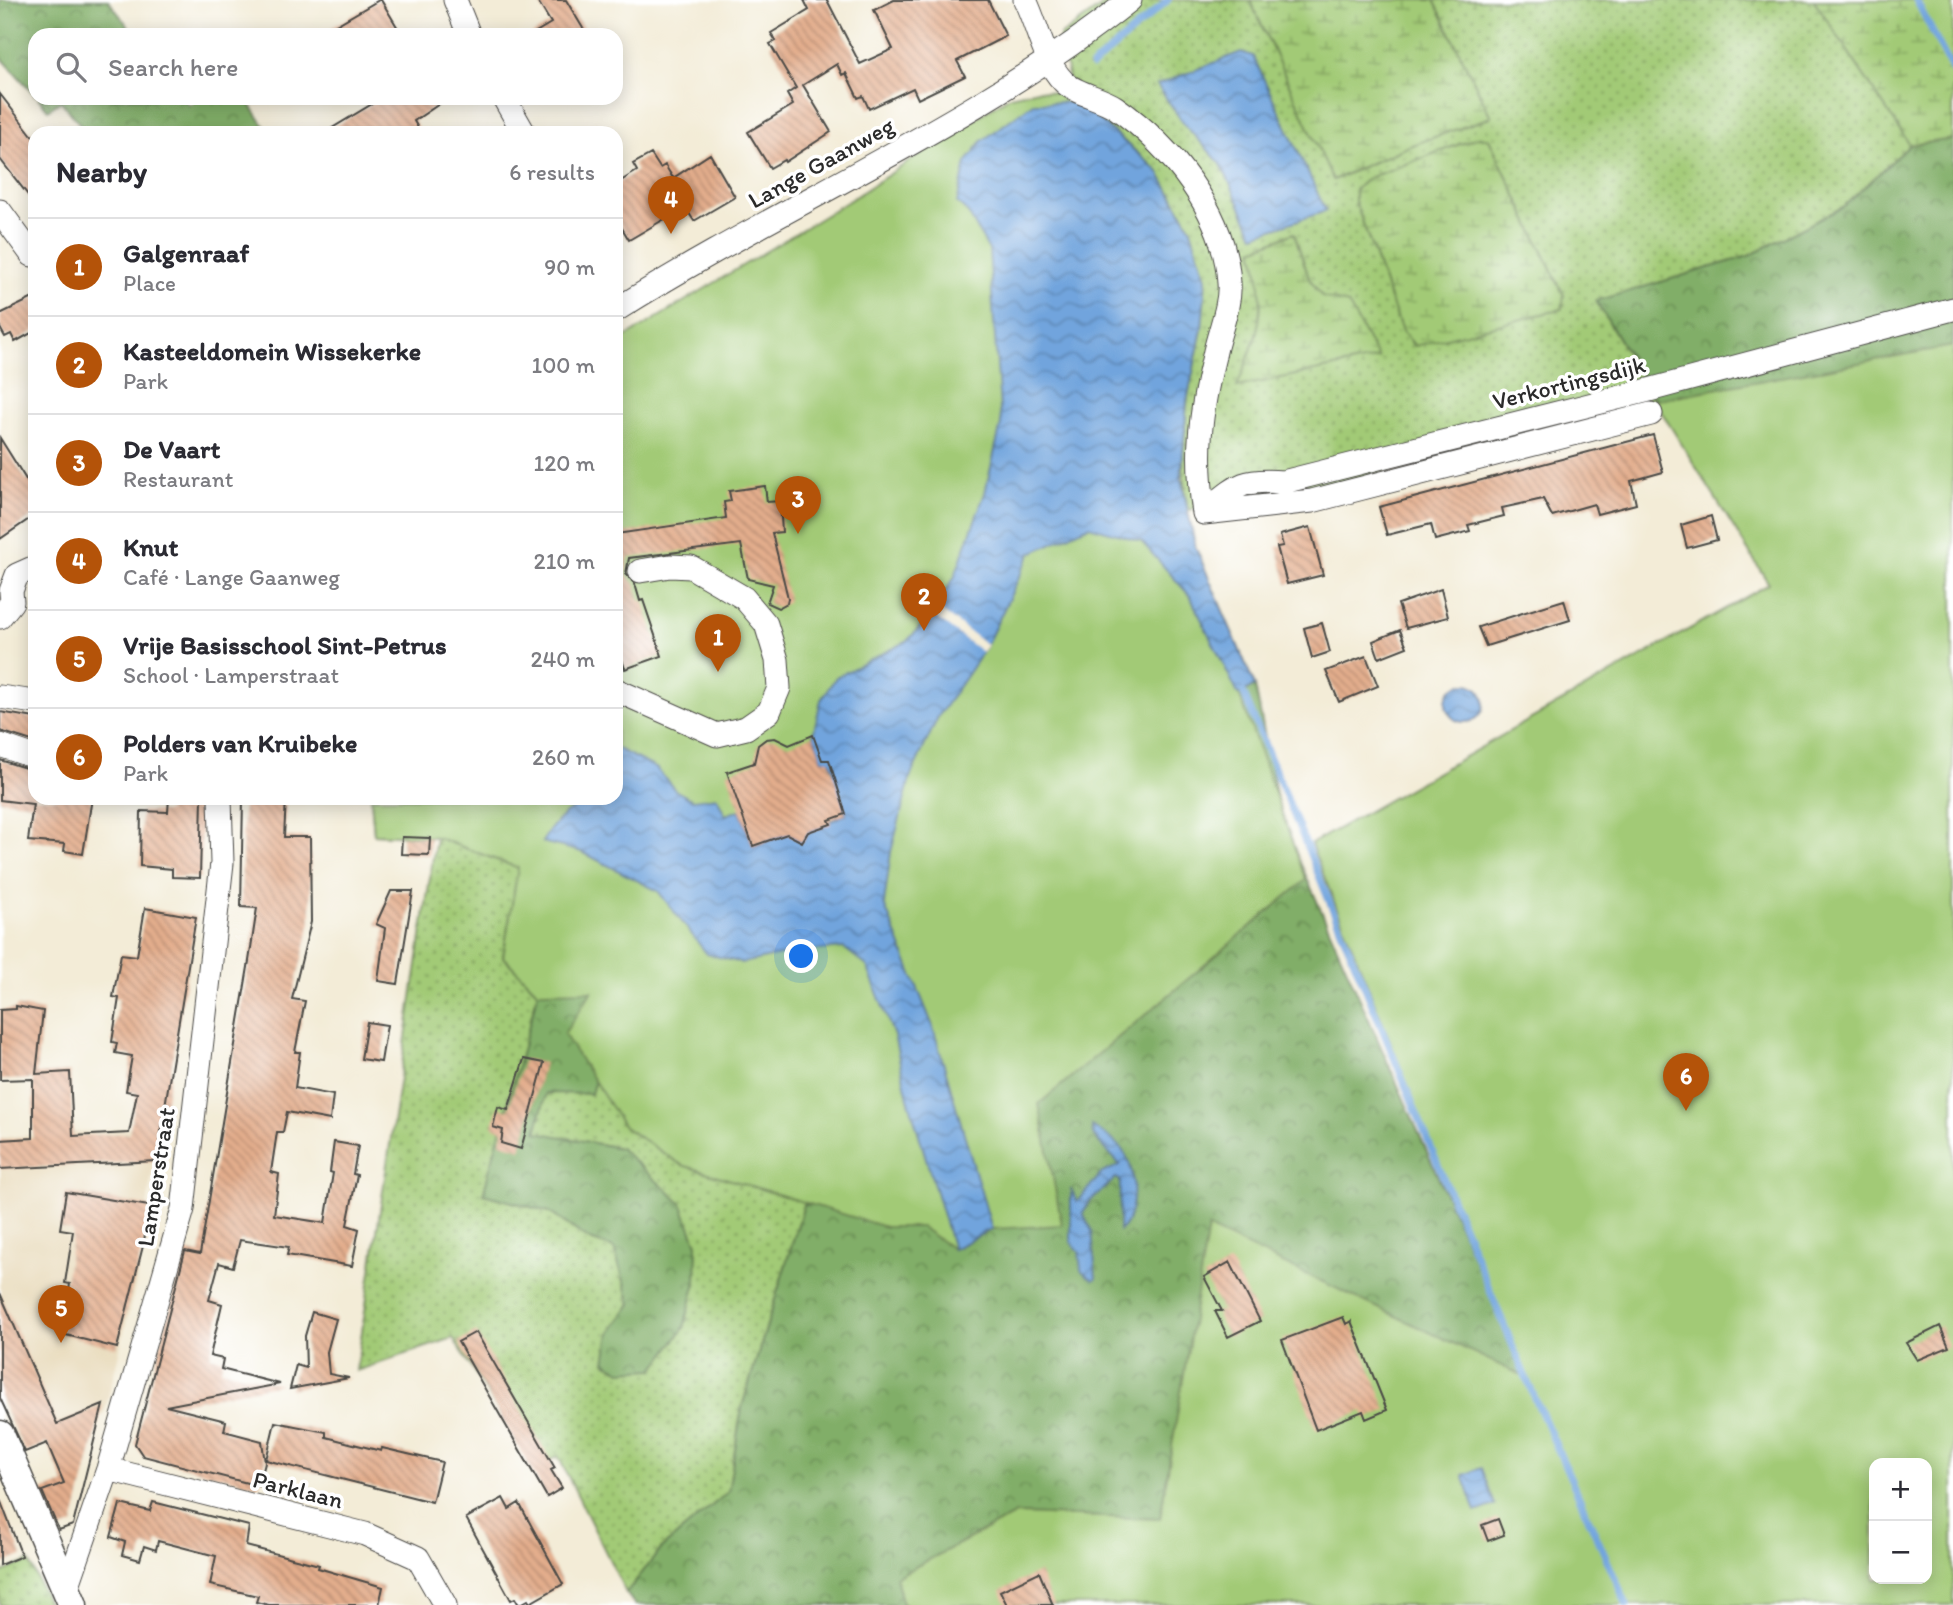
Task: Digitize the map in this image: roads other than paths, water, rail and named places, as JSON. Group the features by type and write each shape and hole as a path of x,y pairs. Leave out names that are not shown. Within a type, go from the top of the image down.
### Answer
{"main road":[{"path":"0,1435 69,1598"}],"street":[{"path":"454,0 466,28"},
{"path":"1025,0 1050,59 1063,82 1113,106 1165,147 1196,191 1221,238 1230,285 1205,392 1198,444 1204,513"},
{"name":"Lange Gaanweg","path":"623,300 1010,87 1081,39 1130,0"},
{"path":"508,105 520,126"},
{"path":"0,211 28,250"},
{"name":"Verkortingsdijk","path":"1204,513 1239,485 1254,479 1283,482 1648,390 1953,309"},
{"name":"Verkortingsdijk","path":"1204,513 1312,501 1651,414"},
{"path":"623,693 717,735 746,727 769,712 779,688 777,660 766,624 744,598 691,567 670,566 640,571"},
{"path":"0,617 12,602 11,591 17,575 28,570"},
{"path":"0,697 28,701"},
{"path":"0,745 28,755"},
{"name":"Lamperstraat","path":"69,1598 183,1209 222,863 220,805"},
{"name":"Parklaan","path":"108,1469 365,1534 418,1558 445,1605"}],"water":[{"path":"1241,52 1253,56 1326,211 1254,235 1221,164 1184,124 1157,85"},
{"path":"1078,102 1158,171 1190,227 1206,278 1202,329 1187,401 1181,478 1195,546 1255,686 1238,694 1190,596 1141,541 1089,526 1031,553 985,648 938,717 911,775 891,852 884,904 932,1024 992,1229 953,1249 908,1098 894,1036 867,966 844,948 796,952 742,963 707,954 658,891 582,852 542,842 556,822 573,808 580,805 623,805 623,752 656,768 675,790 693,800 717,797 725,815 740,810 753,846 792,832 799,841 804,839 806,832 846,814 830,776 834,771 830,761 822,760 813,735 821,700 836,677 906,642 922,625 954,578 985,493 1001,424 989,250 968,213 957,203 966,163 982,141 1033,103"},
{"path":"1465,684 1479,689 1484,703 1479,717 1465,722 1451,717 1446,703 1451,689"},
{"path":"1092,1126 1122,1149 1129,1162 1133,1183 1129,1216 1119,1231 1120,1180 1116,1178 1088,1203 1083,1214 1092,1231 1096,1278 1093,1280 1081,1270 1079,1251 1071,1242 1071,1189 1077,1202 1102,1173 1120,1165 1093,1135"},
{"path":"1481,1468 1495,1505 1476,1512 1463,1475"}],"waterway":[{"path":"1092,66 1168,0"},
{"path":"1916,0 1953,71"},
{"path":"1243,692 1526,1378 1627,1605"}],"place":[{"name":"Knut","path":"671,234"},
{"name":"De Vaart","path":"798,534"},
{"name":"Kasteeldomein Wissekerke","path":"924,631"},
{"name":"Galgenraaf","path":"718,672"},
{"name":"Polders van Kruibeke","path":"1686,1111"},
{"name":"Vrije Basisschool Sint-Petrus","path":"61,1343"}]}
